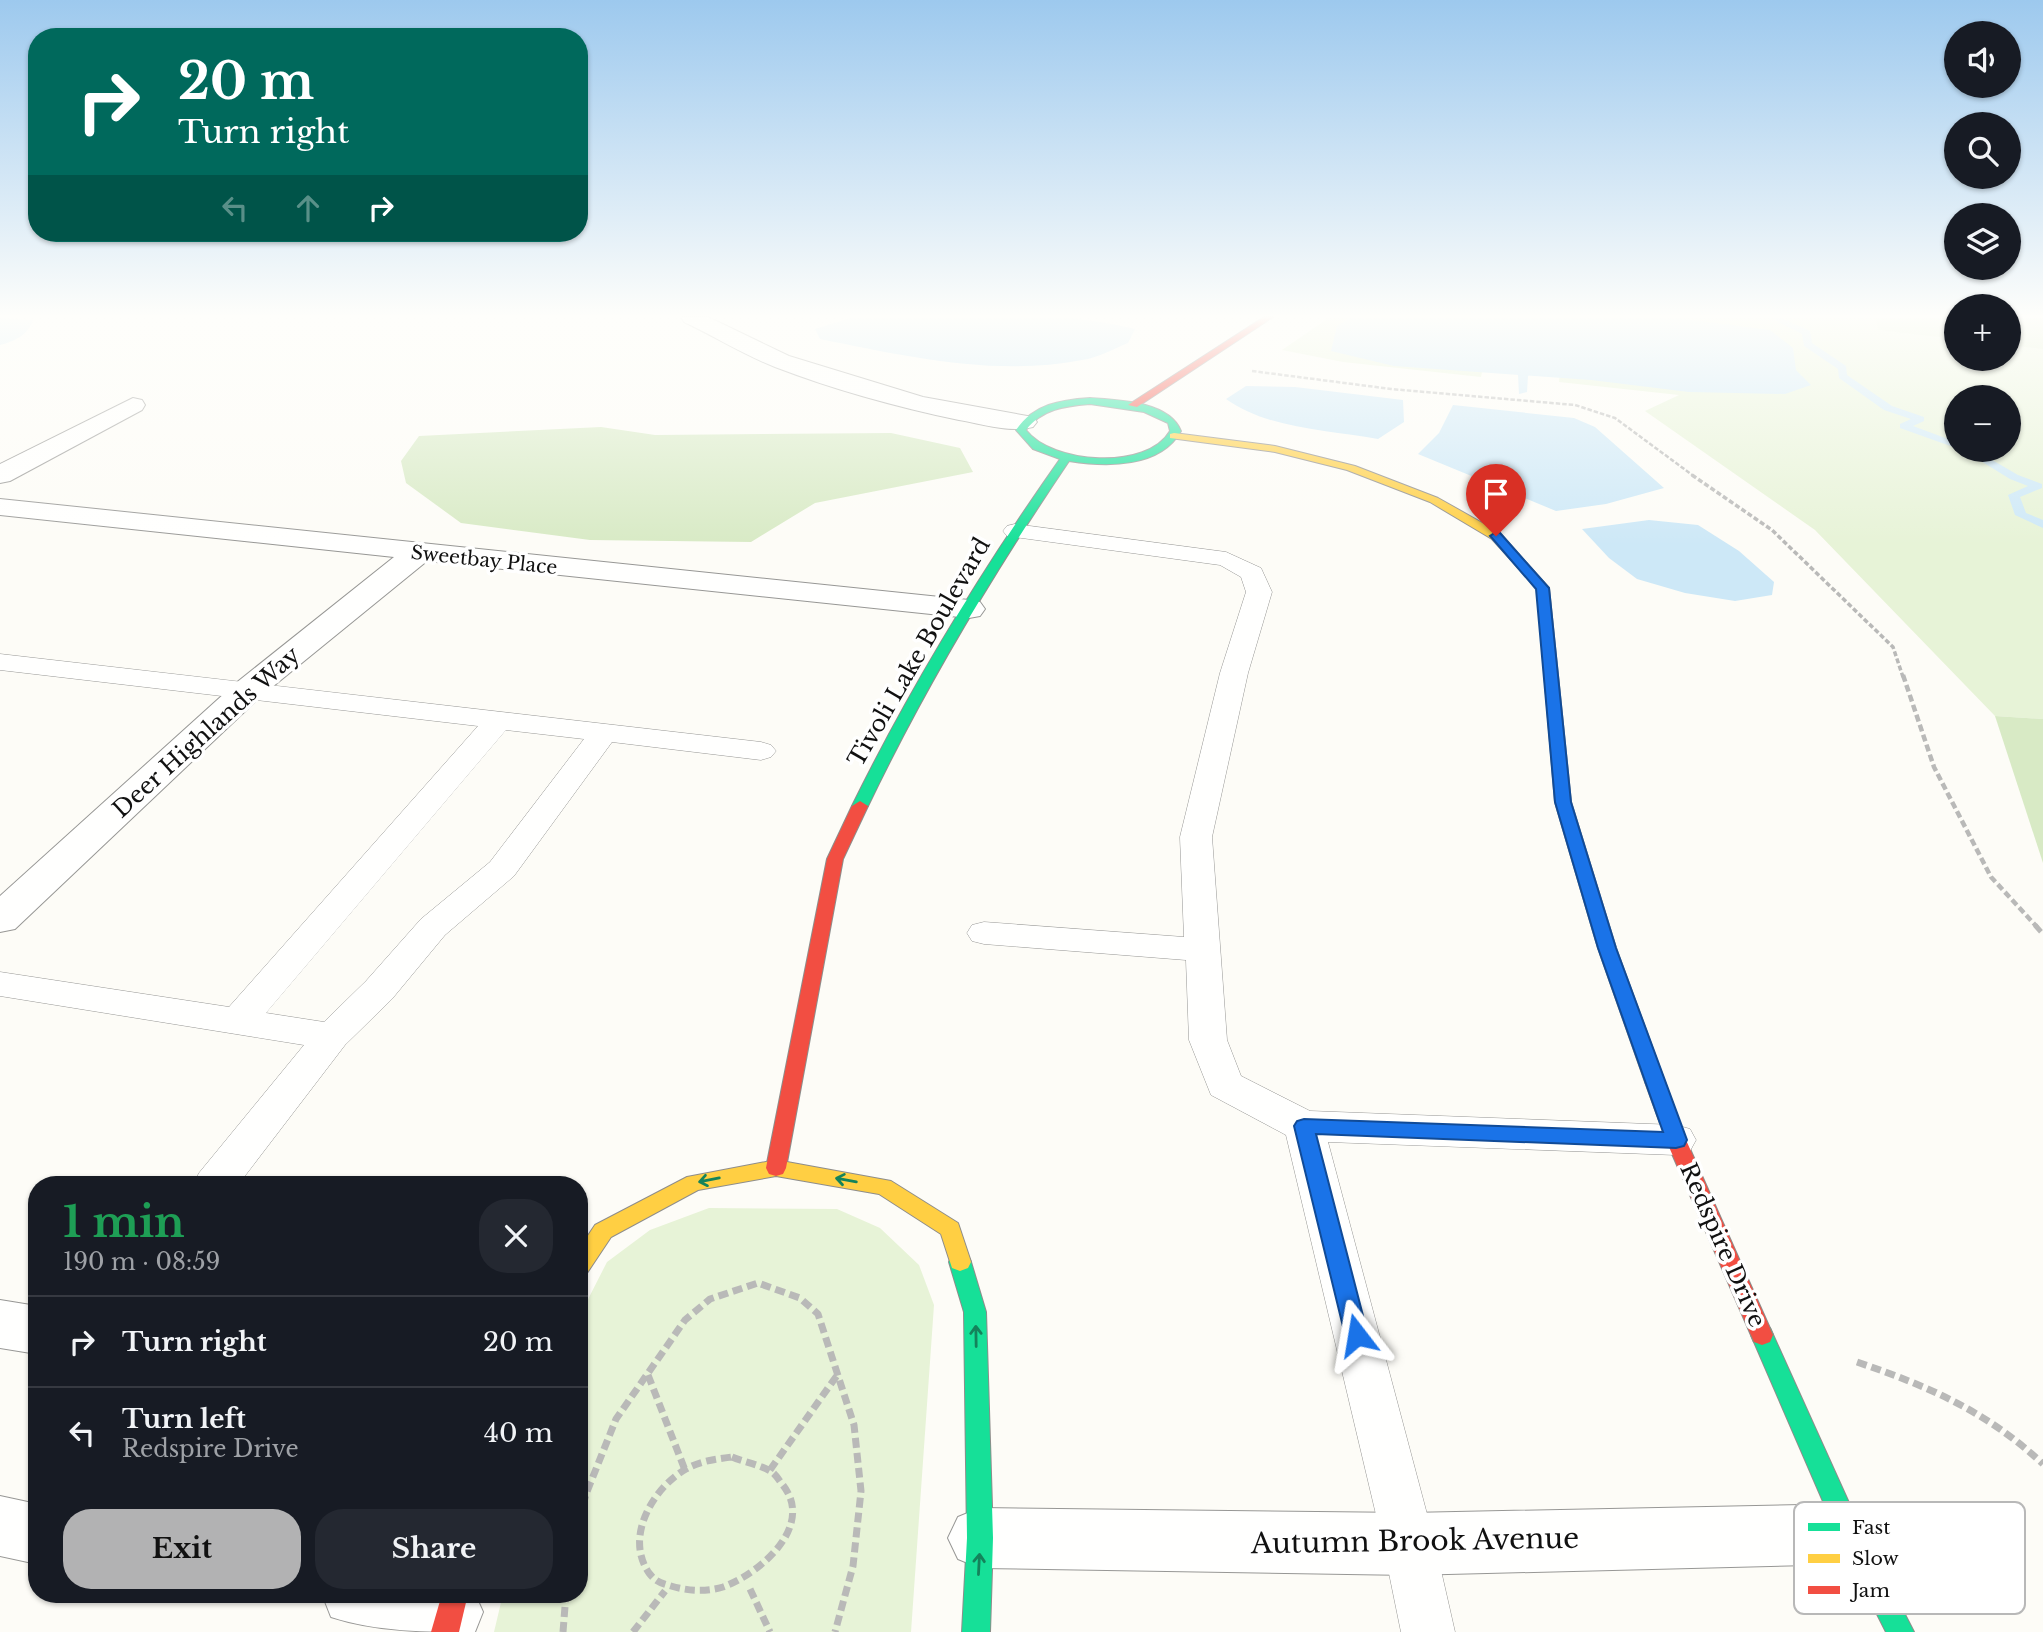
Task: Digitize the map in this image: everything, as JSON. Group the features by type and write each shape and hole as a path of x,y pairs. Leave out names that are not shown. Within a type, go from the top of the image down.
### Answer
{"street":[{"path":"882,393 919,404 998,420 1024,422 1049,407 1068,403 1090,401 1133,405 1166,418 1174,426 1174,436 1168,444 1136,457 1090,460 1066,458 1033,446 1024,438 1021,430 1024,422"},
{"path":"1133,405 1151,393"},
{"path":"0,475 133,405"},
{"name":"Redspire Drive","path":"1174,436 1275,449 1351,468 1434,500 1496,536 1543,588 1563,802 1607,948 1676,1140 1836,1502"},
{"name":"Tivoli Lake Boulevard","path":"776,1168 835,859 891,739 1015,531 1066,458"},
{"name":"Sweetbay Place","path":"0,507 969,609"},
{"name":"Deer Highlands Way","path":"0,919 248,690 418,553"},
{"path":"588,1254 603,1231 694,1183 776,1168 884,1187 950,1229 975,1312 980,1538 976,1632"},
{"path":"0,1324 28,1329"},
{"path":"0,1526 28,1532"},
{"name":"Autumn Brook Avenue","path":"980,1538 1409,1544 1794,1535"},
{"path":"399,1603 450,1613"},
{"name":"Redspire Drive","path":"1891,1614 1900,1632"}],"lane":[{"path":"1015,531 1226,559 1252,573 1259,592 1234,673 1196,837 1208,1040 1225,1085 1304,1126 1676,1140"},
{"path":"3,665 248,690 761,751"},
{"path":"237,1022 499,720"},
{"path":"221,1176 332,1036 379,989 433,927 502,869 604,733"},
{"path":"984,933 1202,950"},
{"path":"0,984 332,1036"},
{"path":"1304,1126 1409,1544 1428,1632"}],"path":[{"path":"1445,393 1575,405 1615,418 1647,444 1772,530 1893,648 1934,767 1991,877 2043,934"},
{"path":"588,1489 616,1419 685,1320 710,1299 758,1283 800,1298 818,1314 839,1373 854,1425 861,1491 853,1566 835,1632"},
{"path":"1857,1362 1923,1384 1965,1402 2018,1439 2043,1464"},
{"path":"770,1470 839,1373"},
{"path":"648,1375 685,1470"},
{"path":"676,1597 665,1591 649,1575 640,1553 640,1529 649,1506 664,1485 685,1470 709,1460 732,1457 755,1461 770,1470 788,1490 794,1512 792,1536 782,1560"},
{"path":"740,1595 754,1587 770,1632"},
{"path":"633,1632 665,1591"},
{"path":"563,1632 565,1603"}],"green space":[{"path":"1662,393 1944,393 1944,462 2021,462 2021,393 2043,393 2043,719 1995,716 1815,530 1645,411 1679,395"},
{"path":"601,427 655,435 891,433 960,448 973,472 815,503 751,542 590,540 461,523 406,483 401,461 419,436"},
{"path":"1995,716 2043,719 2043,863"},
{"path":"709,1208 837,1209 880,1228 919,1265 934,1305 911,1632 494,1632 501,1603 588,1603 588,1299 607,1262 650,1230"}],"water":[{"path":"1235,393 1346,393 1403,400 1404,422 1378,439 1260,417 1226,399"},
{"path":"1453,405 1574,418 1595,427 1664,488 1606,504 1556,511 1418,454 1439,433"},
{"path":"1649,520 1698,525 1739,551 1774,582 1772,595 1735,601 1685,593 1637,579 1609,558 1582,529"}],"waterway":[{"path":"1867,393 1888,408 1920,419 1904,426 1944,441"},
{"path":"1988,462 2014,477 2038,486 2014,495 2021,515 2043,524"}],"traffic: fast":[{"path":"1090,401 1130,406 1162,415 1172,422 1175,431 1169,442 1144,455 1127,459 1090,460 1044,451 1028,440 1021,430 1034,415 1043,410 1061,404 1090,401"},
{"path":"860,806 930,671 1009,542 1066,458"},
{"path":"1543,588 1563,802 1607,948 1655,1082"},
{"path":"960,1262 975,1312 980,1538 976,1632"},
{"path":"1762,1335 1836,1502"},
{"path":"1891,1614 1900,1632"}],"traffic: slow":[{"path":"1174,436 1275,449 1351,468 1434,500 1496,536 1543,588"},
{"path":"588,1254 603,1231 694,1183 776,1168 884,1187 950,1229 960,1262"}],"traffic: jam":[{"path":"1133,405 1151,393"},
{"path":"776,1168 835,859 860,806"},
{"path":"1655,1082 1676,1140 1762,1335"},
{"path":"445,1632 453,1603"}],"route":[{"path":"1357,1335 1304,1126 1676,1140 1607,948 1563,802 1543,588 1496,536"}]}
